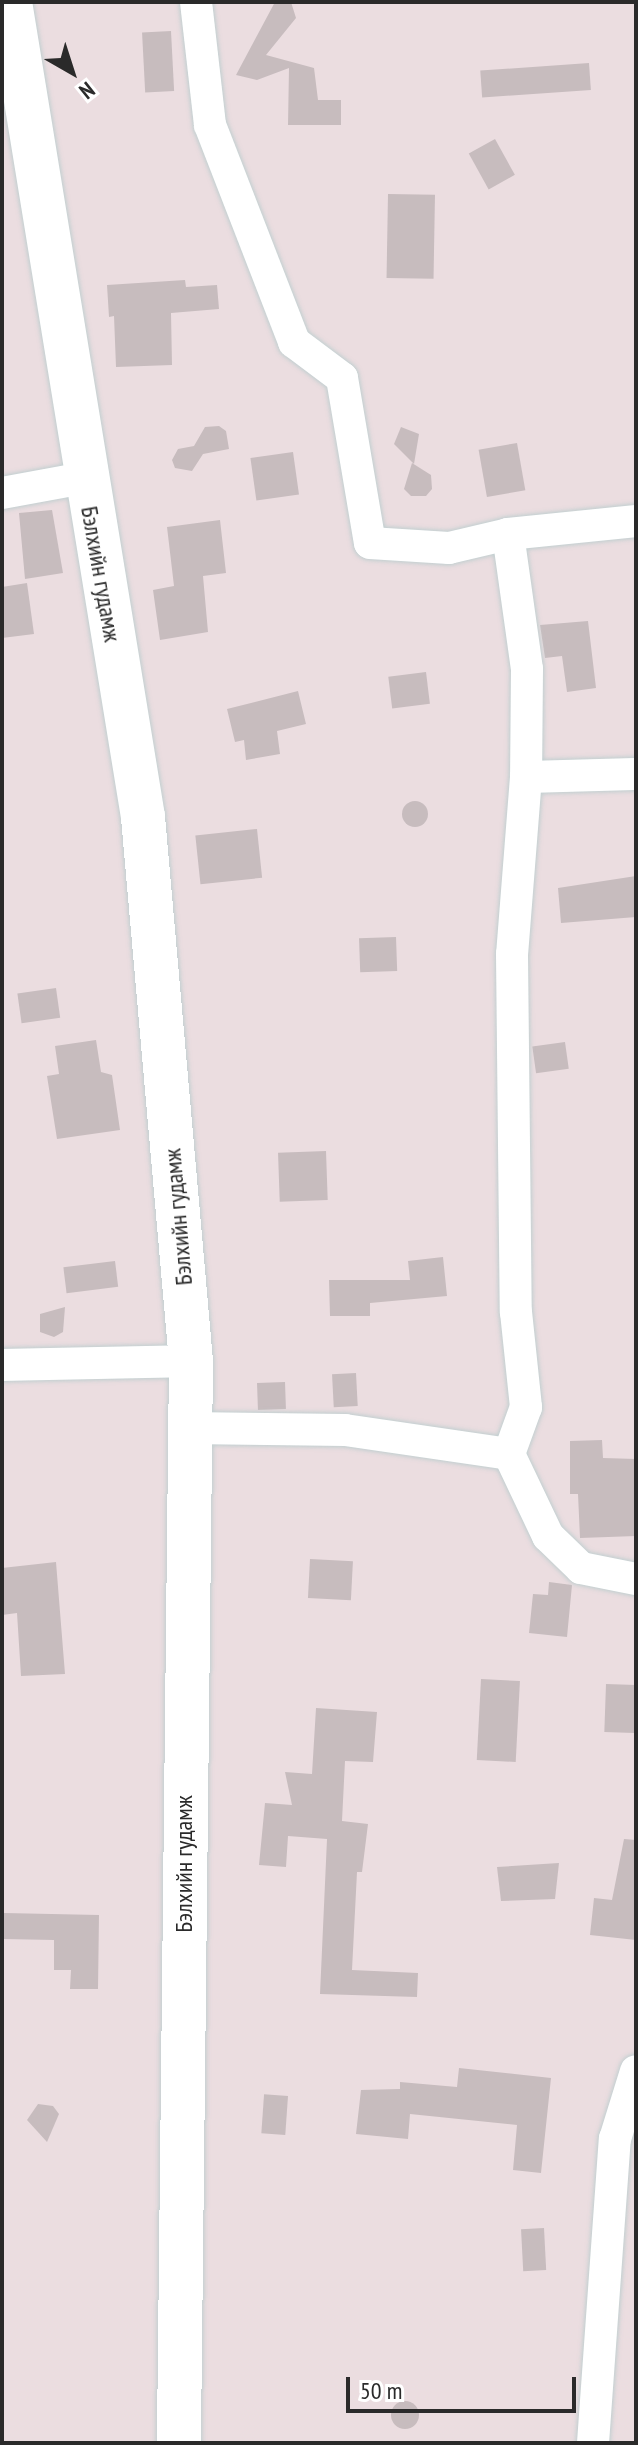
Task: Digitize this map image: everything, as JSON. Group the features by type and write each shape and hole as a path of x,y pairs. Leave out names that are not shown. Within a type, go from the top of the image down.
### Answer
{"main road":[{"name":"Бэлхийн гудамж","path":"10,2 84,478 143,817 191,1361 187,1428 179,2443"}],"street":[{"path":"196,2 210,125 294,342 342,378 370,543 449,548 508,534 636,521"},
{"path":"2,493 84,478"},
{"path":"508,534 527,669 526,777 512,954 516,1312 526,1407 509,1454 548,1536 581,1568 636,1579"},
{"path":"526,777 636,774"},
{"path":"2,1365 191,1361"},
{"path":"187,1428 345,1430 509,1454"},
{"path":"593,2443 615,2139 636,2071"}],"building":[{"path":"275,2 291,2 296,18 266,55 314,68 318,100 341,100 341,125 288,125 289,68 257,80 236,75"},
{"path":"171,31 174,91 145,92 142,33"},
{"path":"589,63 591,90 482,98 480,71"},
{"path":"495,139 515,175 489,189 469,154"},
{"path":"388,194 435,195 434,279 387,278"},
{"path":"185,280 186,287 217,285 219,309 171,313 172,365 116,367 114,316 109,317 107,285"},
{"path":"219,426 226,431 229,449 203,454 192,471 175,468 172,460 178,449 194,446 205,427"},
{"path":"401,427 419,434 414,464 394,444"},
{"path":"517,443 525,490 487,497 479,450"},
{"path":"293,452 299,495 256,501 250,458"},
{"path":"412,463 431,475 432,489 426,496 411,496 404,489"},
{"path":"52,510 63,573 25,579 19,513"},
{"path":"220,520 226,573 203,576 208,632 160,640 153,590 174,586 167,527"},
{"path":"27,583 34,634 2,638 2,587"},
{"path":"588,621 596,688 567,692 562,656 545,658 540,625"},
{"path":"426,672 430,704 392,708 388,677"},
{"path":"298,691 306,724 277,731 280,754 246,760 244,740 235,742 227,709"},
{"path":"415,801 424,805 428,814 424,823 415,827 406,823 402,814 406,805"},
{"path":"257,829 262,878 200,884 195,835"},
{"path":"636,876 636,917 561,923 558,888"},
{"path":"396,937 397,971 360,972 359,938"},
{"path":"56,988 60,1018 22,1023 17,993"},
{"path":"96,1040 101,1072 112,1075 120,1130 57,1139 47,1076 59,1074 55,1046"},
{"path":"565,1042 569,1069 536,1073 532,1047"},
{"path":"326,1151 328,1200 280,1202 278,1153"},
{"path":"443,1257 447,1296 370,1303 370,1316 330,1316 329,1280 410,1280 408,1261"},
{"path":"115,1261 118,1287 67,1293 63,1267"},
{"path":"65,1307 63,1332 54,1337 40,1332 40,1314"},
{"path":"356,1373 358,1406 334,1407 332,1374"},
{"path":"285,1382 286,1409 258,1410 257,1383"},
{"path":"602,1440 603,1458 636,1459 636,1536 580,1538 578,1494 570,1494 570,1441"},
{"path":"310,1559 353,1561 351,1600 308,1598"},
{"path":"56,1562 65,1674 21,1676 17,1613 2,1615 2,1568"},
{"path":"549,1582 572,1585 567,1637 529,1633 533,1594 548,1595"},
{"path":"481,1679 520,1681 516,1762 477,1760"},
{"path":"606,1684 636,1685 634,1733 604,1732"},
{"path":"316,1708 377,1712 373,1762 345,1761 342,1821 368,1824 362,1872 357,1872 352,1970 418,1973 417,1997 320,1994 327,1839 288,1836 286,1867 259,1865 265,1803 292,1805 285,1772 312,1774"},
{"path":"624,1839 636,1840 636,1940 590,1935 594,1898 612,1900"},
{"path":"559,1863 555,1899 501,1901 497,1867"},
{"path":"4,1913 99,1915 98,1989 70,1989 71,1970 54,1970 54,1940 3,1939"},
{"path":"459,2068 551,2078 541,2173 513,2170 517,2125 410,2114 408,2139 356,2134 361,2090 400,2089 400,2082 457,2087"},
{"path":"264,2094 288,2096 285,2135 261,2133"},
{"path":"38,2104 53,2106 59,2114 47,2142 27,2120"},
{"path":"544,2228 546,2270 523,2271 521,2229"},
{"path":"405,2401 415,2405 419,2415 415,2425 405,2429 395,2425 391,2415 395,2405"}]}
